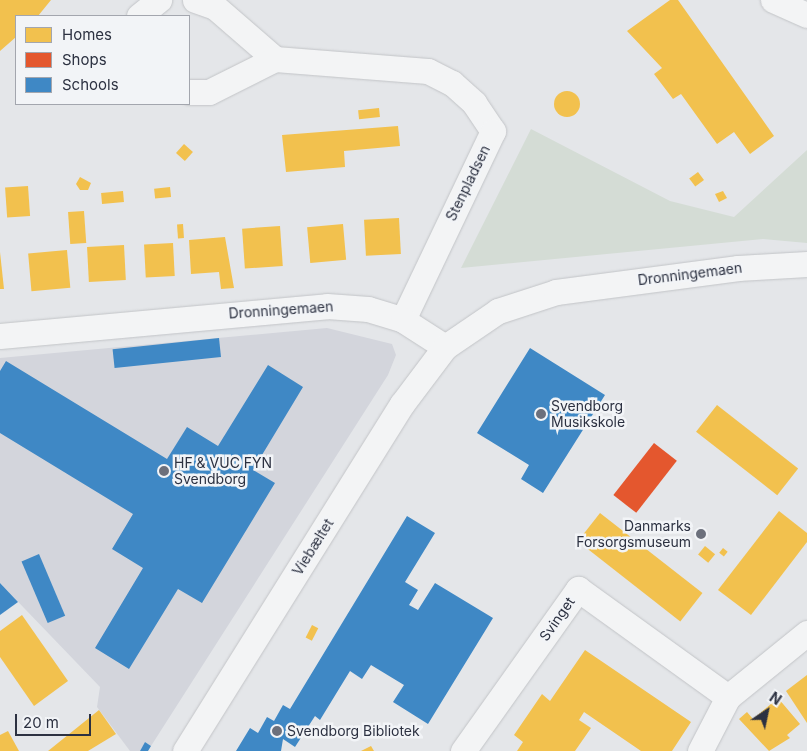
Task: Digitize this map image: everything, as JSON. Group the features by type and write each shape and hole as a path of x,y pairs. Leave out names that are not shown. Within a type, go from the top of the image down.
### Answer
{"street":[{"path":"140,15 159,0"},
{"path":"190,92 209,92 275,59 215,6 195,0"},
{"path":"773,0 807,15"},
{"name":"Stenpladsen","path":"275,59 428,71 452,83 493,131 403,320"},
{"name":"Dronningemaen","path":"0,336 308,306 368,309 403,320 445,347 498,311 556,292 738,268 807,264"},
{"name":"Viebæltet","path":"185,751 402,404 445,347"},
{"name":"Svinget","path":"463,751 578,589 728,697"},
{"path":"700,751 728,697 807,633"}],"shaded area":[{"path":"531,129 670,201 734,217 807,150 807,243 763,239 461,268"},
{"name":"HF & VUC FYN Svendborg","path":"327,328 392,344 396,355 388,375 151,746 145,742 140,751 130,751 97,707 100,687 0,583 0,358"}],"building: Homes":[{"path":"0,0 51,0 39,15 15,15 15,38 0,51"},
{"path":"670,0 678,0 774,136 750,154 734,132 717,144 681,94 673,99 654,74 662,68 627,31"},
{"path":"567,91 576,95 580,104 576,113 567,117 558,113 554,104 558,95"},
{"path":"379,108 380,117 359,119 358,110"},
{"path":"398,126 400,146 344,151 345,167 286,172 282,135"},
{"path":"184,144 193,152 185,161 176,153"},
{"path":"698,172 704,180 695,187 689,179"},
{"path":"80,177 91,183 88,190 80,190 76,184"},
{"path":"28,186 30,216 7,218 5,188"},
{"path":"170,187 171,197 155,199 154,189"},
{"path":"123,191 124,202 102,204 101,193"},
{"path":"723,191 727,198 719,202 715,194"},
{"path":"84,211 86,243 70,244 68,212"},
{"path":"399,218 401,254 366,256 364,220"},
{"path":"177,224 183,224 184,238 178,238"},
{"path":"343,224 346,260 310,263 307,227"},
{"path":"280,226 283,266 245,269 242,229"},
{"path":"225,237 234,288 221,289 219,272 191,274 189,240"},
{"path":"173,243 175,276 146,277 144,245"},
{"path":"124,245 126,280 89,282 87,247"},
{"path":"67,250 70,288 31,291 28,253"},
{"path":"0,252 4,289 0,289"},
{"path":"717,405 798,468 777,495 696,432"},
{"path":"779,511 807,533 807,542 751,615 718,590"},
{"path":"600,513 702,593 680,621 578,541"},
{"path":"705,546 715,554 708,563 698,555"},
{"path":"723,548 728,552 724,556 719,553"},
{"path":"22,615 68,681 34,706 0,657 0,631"},
{"path":"312,625 318,628 312,641 306,637"},
{"path":"585,650 691,722 672,751 641,751 584,712 579,720 591,728 575,751 517,751 523,742 514,735 542,694 550,701"},
{"path":"807,675 807,723 786,691"},
{"path":"778,698 800,724 787,735 790,738 769,751 739,719 747,712 753,719"},
{"path":"99,710 116,734 88,751 48,751"},
{"path":"8,731 19,751 0,751 0,735"},
{"path":"371,746 374,751 361,751"}],"building: Shops":[{"path":"654,443 677,461 636,513 613,495"}],"building: Schools":[{"path":"219,338 221,357 115,368 113,349"},
{"name":"Svendborg Musikskole","path":"530,348 605,395 543,493 521,479 529,465 477,433"},
{"path":"6,361 167,459 187,427 218,446 268,365 303,387 253,470 275,483 202,603 178,589 129,669 95,648 143,568 112,549 133,514 0,433 0,371"},
{"path":"407,516 435,533 405,582 418,590 409,605 418,610 435,583 493,618 428,724 393,702 404,685 371,665 362,679 350,671 320,720 315,716 295,747 283,739 281,751 236,751 250,728 258,733 267,717 274,721 283,705 290,709"},
{"path":"39,554 65,616 48,623 22,561"},
{"path":"0,583 18,602 0,615"},
{"path":"145,742 151,746 148,751 140,751"}],"place":[{"name":"Svendborg Musikskole","path":"541,414"},
{"name":"HF & VUC FYN Svendborg","path":"164,471"},
{"name":"Danmarks Forsorgsmuseum","path":"701,534"},
{"name":"Svendborg Bibliotek","path":"277,731"}]}
